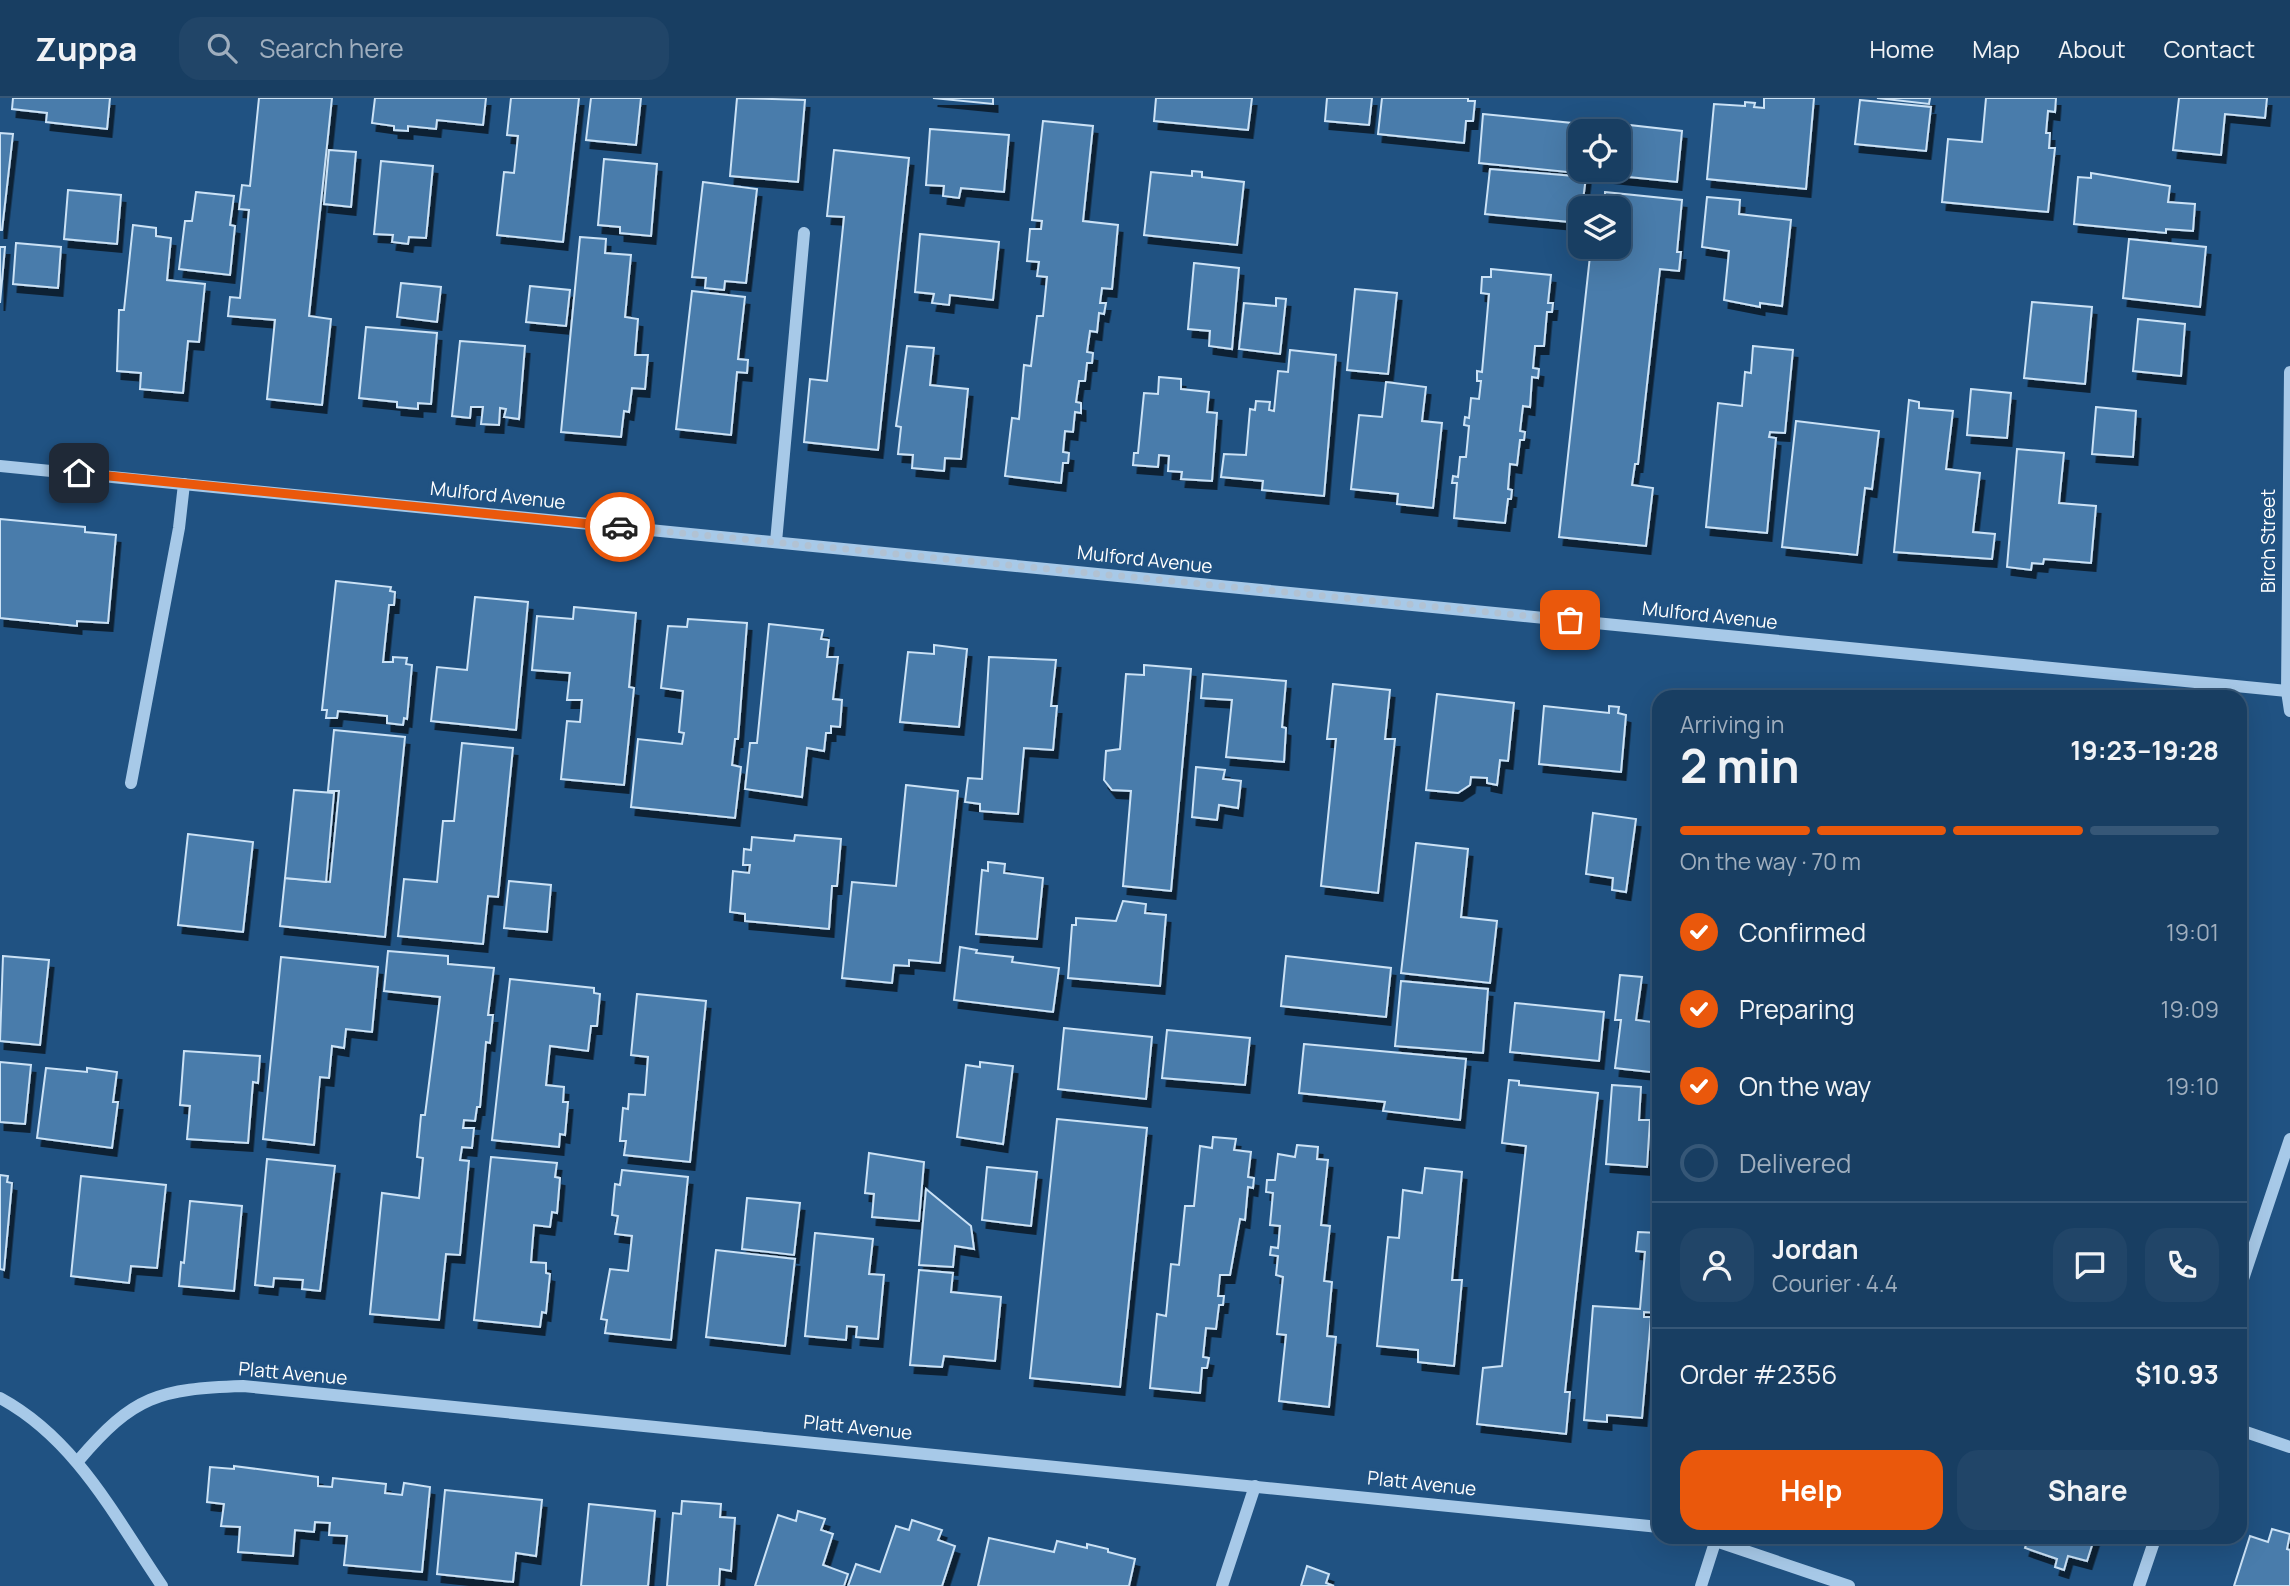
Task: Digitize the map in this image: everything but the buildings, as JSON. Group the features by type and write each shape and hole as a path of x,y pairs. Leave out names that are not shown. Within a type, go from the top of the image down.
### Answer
{"street":[{"path":"776,542 804,233"},
{"name":"Birch Street","path":"2290,372 2287,691 2290,711"},
{"name":"Mulford Avenue","path":"0,466 2287,691"},
{"path":"131,783 179,528 184,484"},
{"path":"2247,1267 2290,1139"},
{"name":"Platt Avenue","path":"78,1461 109,1424 148,1399 190,1388 243,1386 1652,1526"},
{"path":"0,1398 47,1429 78,1461 162,1586"},
{"path":"2247,1432 2290,1447"},
{"path":"1222,1586 1255,1486"},
{"path":"1701,1586 1715,1544"},
{"path":"1734,1544 1849,1586"},
{"path":"2139,1586 2153,1544"}],"way so far":[{"path":"620,527 1570,620"}],"route":[{"path":"79,473 620,527"}]}
